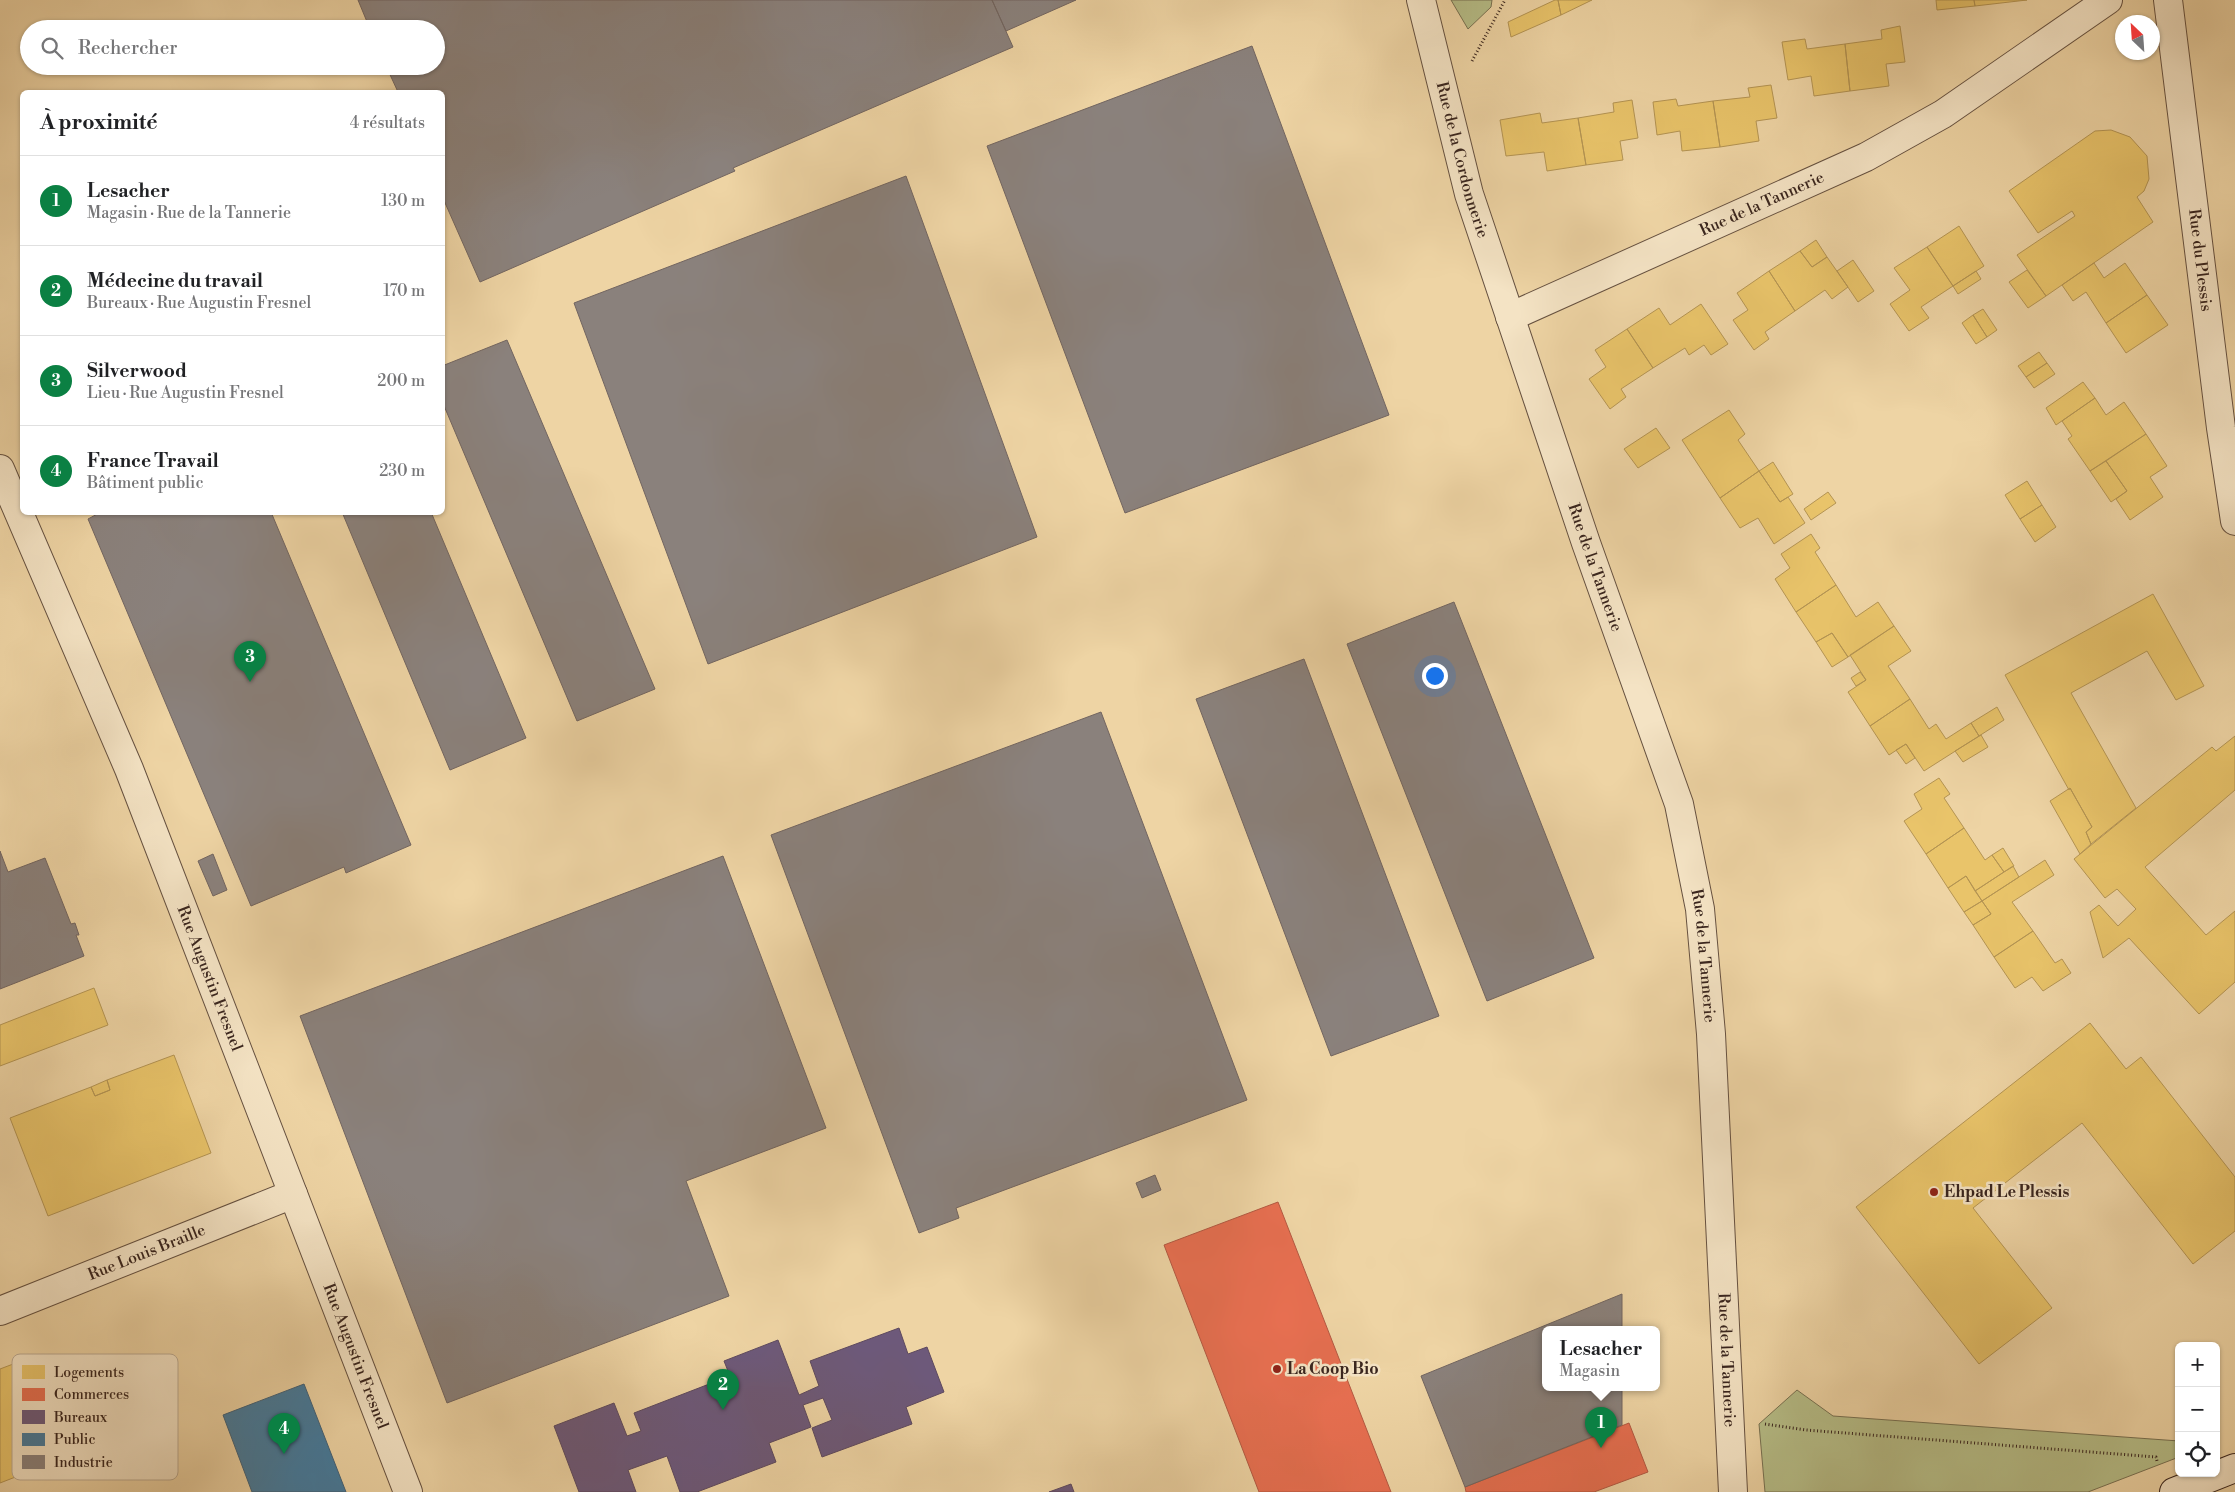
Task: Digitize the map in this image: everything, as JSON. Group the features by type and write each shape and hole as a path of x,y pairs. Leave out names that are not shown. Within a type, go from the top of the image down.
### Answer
{"street":[{"name":"Rue de la Cordonnerie","path":"1422,0 1469,194 1510,317"},
{"name":"Rue de la Tannerie","path":"1733,1492 1711,1034 1700,909 1681,814 1510,317 1866,156 1943,114 2108,0"},
{"name":"Rue du Plessis","path":"2168,0 2221,428 2235,521"},
{"name":"Rue Augustin Fresnel","path":"0,469 129,769 408,1492"},
{"name":"Rue Louis Braille","path":"0,1311 293,1194"},
{"path":"2174,1492 2235,1468"}],"path":[{"path":"1447,109 1505,0"},
{"path":"1730,1419 1806,1430 2156,1458 2159,1466"}],"green space":[{"path":"1451,0 1492,0 1491,7 1468,29"},
{"path":"1797,1390 1833,1416 2175,1441 2175,1459 2088,1492 1765,1492 1759,1424"}],"building: Logements":[{"path":"1558,0 1561,15 1511,37 1508,22"},
{"path":"1558,0 1592,0 1561,15"},
{"path":"1936,0 1974,0 1975,6 1937,10"},
{"path":"1974,0 2027,0 1975,6"},
{"path":"1900,26 1905,62 1886,64 1889,86 1850,91 1845,44 1882,39 1881,30"},
{"path":"1805,39 1807,49 1845,44 1850,91 1814,96 1811,76 1788,80 1782,42"},
{"path":"1771,85 1777,118 1756,121 1759,141 1720,147 1713,101 1750,97 1748,88"},
{"path":"1676,99 1678,106 1713,101 1720,147 1682,151 1680,131 1657,135 1653,102"},
{"path":"1632,100 1638,138 1620,141 1623,160 1586,165 1578,118 1614,112 1613,103"},
{"path":"1540,113 1542,123 1578,118 1586,165 1547,171 1544,152 1506,156 1500,120"},
{"path":"2111,130 2130,137 2147,156 2149,179 2144,191 2137,197 2153,222 2046,296 2017,255 2075,216 2072,211 2038,233 2009,191 2095,131"},
{"path":"1959,226 1984,266 1953,286 1927,247"},
{"path":"1816,240 1827,257 1812,267 1800,251"},
{"path":"1927,247 1953,286 1921,307 1929,318 1909,331 1890,304 1910,290 1894,268"},
{"path":"1800,251 1812,267 1827,257 1848,287 1832,299 1825,290 1795,311 1769,271"},
{"path":"1853,260 1874,291 1858,302 1837,271"},
{"path":"2094,263 2104,278 2125,263 2147,295 2106,323 2086,292 2073,301 2062,285"},
{"path":"2027,270 2046,296 2028,308 2009,282"},
{"path":"1769,271 1795,311 1765,332 1769,339 1754,350 1733,320 1748,310 1737,293"},
{"path":"1976,271 1981,279 1958,294 1953,286"},
{"path":"2147,295 2168,325 2126,353 2106,323"},
{"path":"1701,304 1728,344 1711,355 1704,345 1689,355 1685,348 1653,368 1627,329 1659,308 1670,325"},
{"path":"1983,309 1997,330 1987,337 1973,315"},
{"path":"1973,315 1987,337 1976,344 1962,323"},
{"path":"1627,329 1653,368 1621,389 1626,397 1610,409 1589,379 1606,367 1595,350"},
{"path":"2039,352 2047,363 2026,377 2018,366"},
{"path":"2047,363 2055,374 2034,388 2026,377"},
{"path":"2083,382 2095,398 2056,425 2046,408"},
{"path":"2095,398 2106,415 2124,402 2146,434 2090,471 2068,439 2072,436 2062,421"},
{"path":"1729,410 1745,434 1738,440 1759,471 1720,498 1682,440"},
{"path":"1656,428 1670,448 1638,468 1624,449"},
{"path":"2146,434 2167,466 2150,477 2163,497 2130,520 2116,499 2127,491 2106,461"},
{"path":"2106,461 2127,491 2111,502 2090,471"},
{"path":"1773,462 1793,494 1780,502 1759,471"},
{"path":"1759,471 1780,502 1788,497 1805,523 1774,544 1758,518 1740,528 1720,498"},
{"path":"2027,481 2042,505 2020,519 2005,495"},
{"path":"1828,492 1836,503 1811,520 1804,509"},
{"path":"2042,505 2056,527 2035,542 2020,519"},
{"path":"1811,534 1820,548 1815,552 1836,585 1796,612 1775,579 1790,568 1781,554"},
{"path":"1836,585 1856,617 1878,602 1894,626 1848,657 1832,633 1816,642 1796,612"},
{"path":"2153,594 2204,686 2176,700 2147,651 2071,693 2136,808 2091,844 2086,832 2092,827 2070,788 2069,790 2005,675"},
{"path":"1894,626 1911,651 1888,666 1910,699 1870,726 1848,692 1866,680 1850,655"},
{"path":"1832,633 1848,657 1832,667 1816,642"},
{"path":"1860,672 1866,680 1856,686 1851,678"},
{"path":"1910,699 1929,729 1936,724 1946,739 1971,723 1979,736 1924,771 1906,744 1889,755 1870,726"},
{"path":"1997,707 2004,720 1979,736 1971,723"},
{"path":"1981,735 1988,747 1963,762 1955,751"},
{"path":"2235,736 2235,790 2145,867 2206,935 2235,911 2235,982 2199,1014 2129,938 2103,958 2090,912 2099,905 2118,926 2136,909 2117,889 2105,898 2074,859 2212,747 2216,751"},
{"path":"1906,744 1915,758 1906,764 1896,750"},
{"path":"1939,778 1950,794 1944,798 1964,828 1926,854 1904,821 1922,809 1914,794"},
{"path":"2070,788 2092,827 2086,832 2091,844 2080,854 2050,801"},
{"path":"1964,828 1985,860 1992,855 2004,872 1975,891 1966,876 1948,888 1926,854"},
{"path":"2003,848 2014,866 2004,872 1992,855"},
{"path":"2045,860 2054,875 2012,902 2033,931 1994,957 1973,925 1991,914 1982,901"},
{"path":"2013,866 2019,877 1982,901 1975,891"},
{"path":"1966,876 1982,901 1964,912 1948,888"},
{"path":"1982,901 1991,914 1973,925 1964,912"},
{"path":"2033,931 2055,963 2062,959 2071,973 2043,991 2032,977 2015,988 1994,957"},
{"path":"94,988 108,1025 0,1066 0,1025"},
{"name":"Ehpad Le Plessis","path":"2090,1023 2126,1069 2141,1057 2235,1177 2235,1231 2193,1264 2082,1123 1973,1208 2052,1308 1979,1364 1856,1207"},
{"path":"174,1055 211,1153 48,1216 10,1118 91,1087 95,1096 110,1090 107,1080"},
{"path":"107,1080 110,1090 95,1096 91,1087"},
{"path":"12,1364 12,1478 0,1483 0,1369"}],"building: Commerces":[{"name":"La Coop Bio","path":"1278,1202 1391,1492 1259,1492 1164,1245"},
{"path":"1629,1423 1648,1472 1594,1492 1466,1492 1465,1487"}],"building: Bureaux":[{"path":"899,1328 908,1354 927,1347 944,1392 906,1407 912,1424 822,1457 812,1428 832,1420 823,1398 803,1405 811,1427 769,1443 776,1462 697,1492 680,1492 667,1456 628,1470 636,1492 579,1492 554,1426 614,1403 627,1436 641,1431 634,1413 730,1376 724,1361 778,1340 799,1395 819,1386 810,1361"},
{"path":"1071,1484 1074,1492 1049,1492"}],"building: Public":[{"path":"304,1384 346,1492 252,1492 223,1415"}],"building: Industrie":[{"path":"358,0 992,0 1013,47 733,168 735,171 480,282 445,203 445,90 397,90 390,75 445,75 445,20 366,20"},
{"path":"992,0 1076,0 1006,31"},
{"path":"1252,46 1389,415 1125,513 987,146"},
{"path":"906,176 1037,537 708,664 574,303"},
{"path":"507,340 655,689 577,721 445,408 445,365"},
{"path":"95,515 272,515 411,845 346,873 344,867 251,906 88,519"},
{"path":"343,515 432,515 526,738 450,770"},
{"path":"1454,602 1594,958 1487,1001 1347,644"},
{"path":"1304,659 1439,1016 1331,1056 1196,699"},
{"path":"1101,712 1247,1100 956,1208 959,1218 919,1233 771,835"},
{"path":"0,851 8,872 45,858 71,924 75,923 79,935 76,935 84,956 0,989"},
{"path":"213,854 227,890 213,896 198,861"},
{"path":"723,856 826,1128 686,1181 729,1296 447,1403 300,1016"},
{"path":"1155,1175 1161,1190 1142,1198 1136,1183"},
{"path":"1622,1294 1622,1326 1544,1326"},
{"path":"1542,1327 1542,1391 1622,1391 1622,1425 1465,1487 1421,1376"}],"place":[{"name":"Silverwood","path":"250,682"},
{"name":"Ehpad Le Plessis","path":"1934,1192"},
{"name":"La Coop Bio","path":"1277,1369"},
{"name":"Médecine du travail","path":"723,1410"},
{"name":"Lesacher","path":"1601,1448"},
{"name":"France Travail","path":"284,1454"}]}
